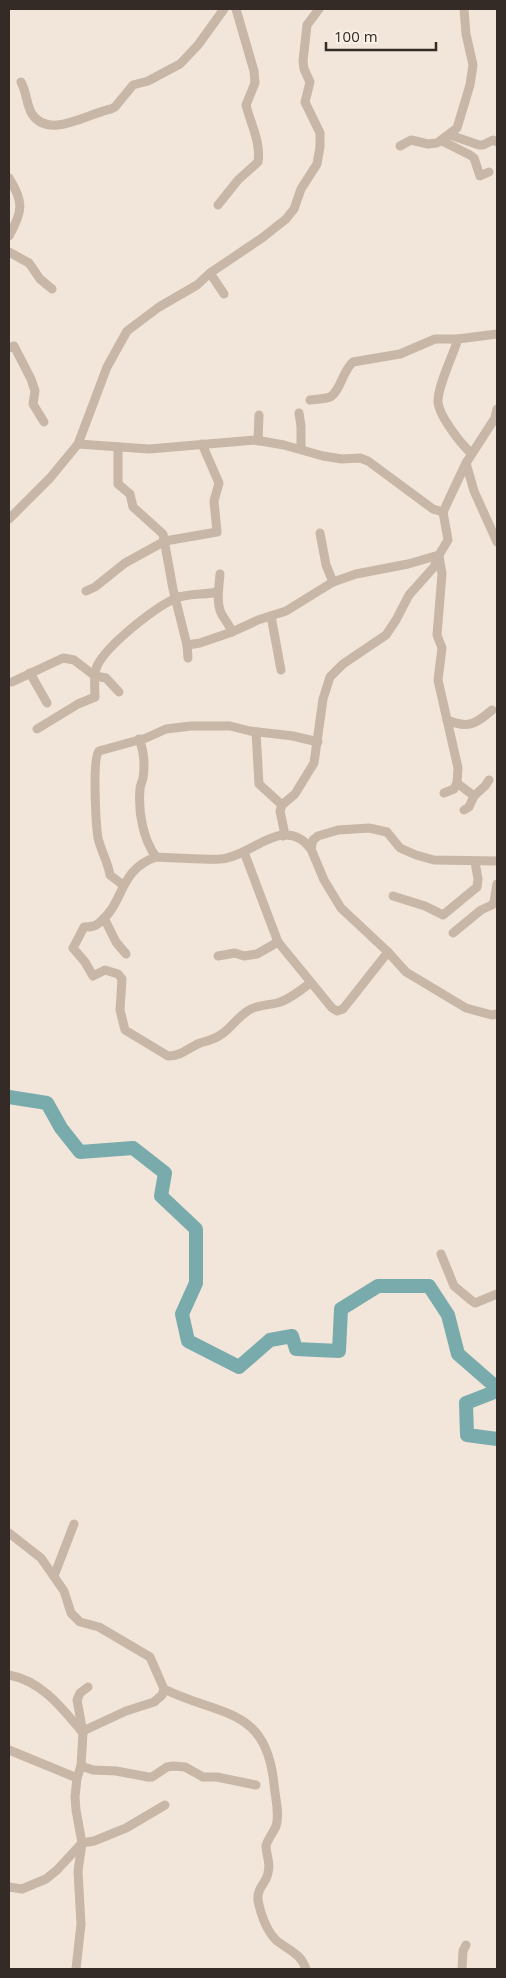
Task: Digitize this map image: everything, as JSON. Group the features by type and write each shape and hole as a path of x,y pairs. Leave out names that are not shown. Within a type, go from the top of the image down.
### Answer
{"street":[{"path":"21,82 33,115 43,124 62,125 111,109 115,107 133,85 148,81 180,64 198,45 224,9"},
{"path":"218,205 238,180 258,162 259,156 254,128 246,105 255,83 254,71 236,9"},
{"path":"9,519 57,470 78,444 107,367 127,331 158,307 197,285 210,273 256,243 286,219 294,209 301,188 317,164 320,133 306,102 310,82 304,69 303,61 307,25 319,9"},
{"path":"400,146 412,140 428,144 442,141 455,131 459,123 470,85 472,58 466,34 464,9"},
{"path":"450,135 479,145 493,140 497,142"},
{"path":"442,141 470,154 474,158 480,176 488,172"},
{"path":"9,178 17,191 21,208 18,219 9,236"},
{"path":"9,252 29,263 40,279 52,289"},
{"path":"210,273 224,294"},
{"path":"310,400 333,395 347,366 353,362 400,354 435,339 458,339 497,334"},
{"path":"458,339 439,394 438,403 456,439 471,453"},
{"path":"9,348 14,346 32,379 35,392 33,404 44,422"},
{"path":"283,836 284,830 280,811 312,767 318,742 323,699 330,677 343,664 386,636 409,594 434,567 448,540 443,512 471,453 495,418 497,409"},
{"path":"299,413 301,449"},
{"path":"258,440 259,415"},
{"path":"78,444 149,449 258,440 301,449 323,456 342,459 360,458 368,461 433,509 443,512"},
{"path":"86,591 95,587 125,563 165,541 217,532 214,501 219,483 202,444"},
{"path":"118,446 118,484 130,494 133,507 162,532 165,541 187,645 188,658"},
{"path":"466,463 474,491 494,526 497,542"},
{"path":"320,533 326,565 332,582"},
{"path":"187,645 200,643 286,611 332,582 361,572 395,567 439,555"},
{"path":"439,555 442,574 437,634 442,648 438,680 458,768 457,783 454,789 444,793"},
{"path":"220,574 218,592 220,608 223,618 227,621 232,632"},
{"path":"38,729 78,704 95,697 94,676 102,658 115,643 154,612 177,598 193,594 218,592"},
{"path":"272,616 281,670"},
{"path":"12,682 68,657 94,676 110,680 119,692"},
{"path":"30,673 47,703"},
{"path":"447,720 458,725 468,726 492,710"},
{"path":"123,885 110,875 109,866 98,836 94,783 97,769 96,756 99,750 153,736 166,729 192,726 224,726 287,735 318,742"},
{"path":"256,732 259,784 282,806"},
{"path":"140,739 143,760 140,810 147,844 156,857"},
{"path":"464,810 489,780"},
{"path":"457,783 474,796"},
{"path":"311,849 313,840 318,836 338,830 369,828 387,832 400,848 434,860 497,861"},
{"path":"310,983 302,990 279,1002 252,1008 234,1021 223,1034 184,1053 168,1056 125,1030 120,1017 122,979 120,976 105,970 93,976 85,962 73,948 84,927 94,926 104,918 116,902 123,885 140,864 156,857 222,859 244,852 265,839 291,836 304,840 311,849 333,896 348,914 413,977 466,1008 497,1014"},
{"path":"244,852 278,942 332,1008 337,1011 343,1009 388,952"},
{"path":"393,896 425,906 444,915 477,887 478,879 474,862"},
{"path":"453,933 481,910 492,905 497,884"},
{"path":"104,918 116,942 126,954"},
{"path":"218,956 235,953 244,956 257,954 278,942"},
{"path":"441,1254 454,1286 472,1301 475,1303 497,1294"},
{"path":"54,1576 74,1524"},
{"path":"9,1533 41,1558 64,1591 71,1613 80,1622 99,1627 150,1657 164,1689 162,1695 154,1702 126,1711 83,1732"},
{"path":"9,1675 26,1679 42,1689 83,1732"},
{"path":"76,1969 81,1924 78,1871 82,1843 76,1810 77,1778 81,1766 83,1732 77,1700 80,1693 88,1687"},
{"path":"164,1689 193,1702 236,1716 244,1720 259,1734 272,1764 278,1820 266,1846 270,1862 268,1874 258,1890 258,1901 265,1923 275,1939 298,1955 306,1969"},
{"path":"9,1750 77,1778"},
{"path":"81,1766 93,1770 116,1771 148,1777 152,1777 167,1767 185,1767 204,1777 217,1777 256,1786"},
{"path":"9,1887 22,1889 46,1879 82,1843 94,1841 126,1828 164,1805"},
{"path":"462,1969 463,1951 466,1945"}],"waterway":[{"path":"9,1097 47,1103 61,1128 80,1152 133,1148 165,1173 161,1196 196,1229 196,1283 182,1314 188,1341 239,1367 270,1340 292,1336 296,1349 339,1351 341,1309 378,1286 429,1286 448,1315 458,1354 497,1388"},
{"path":"497,1391 466,1403 467,1435 497,1439"}]}
